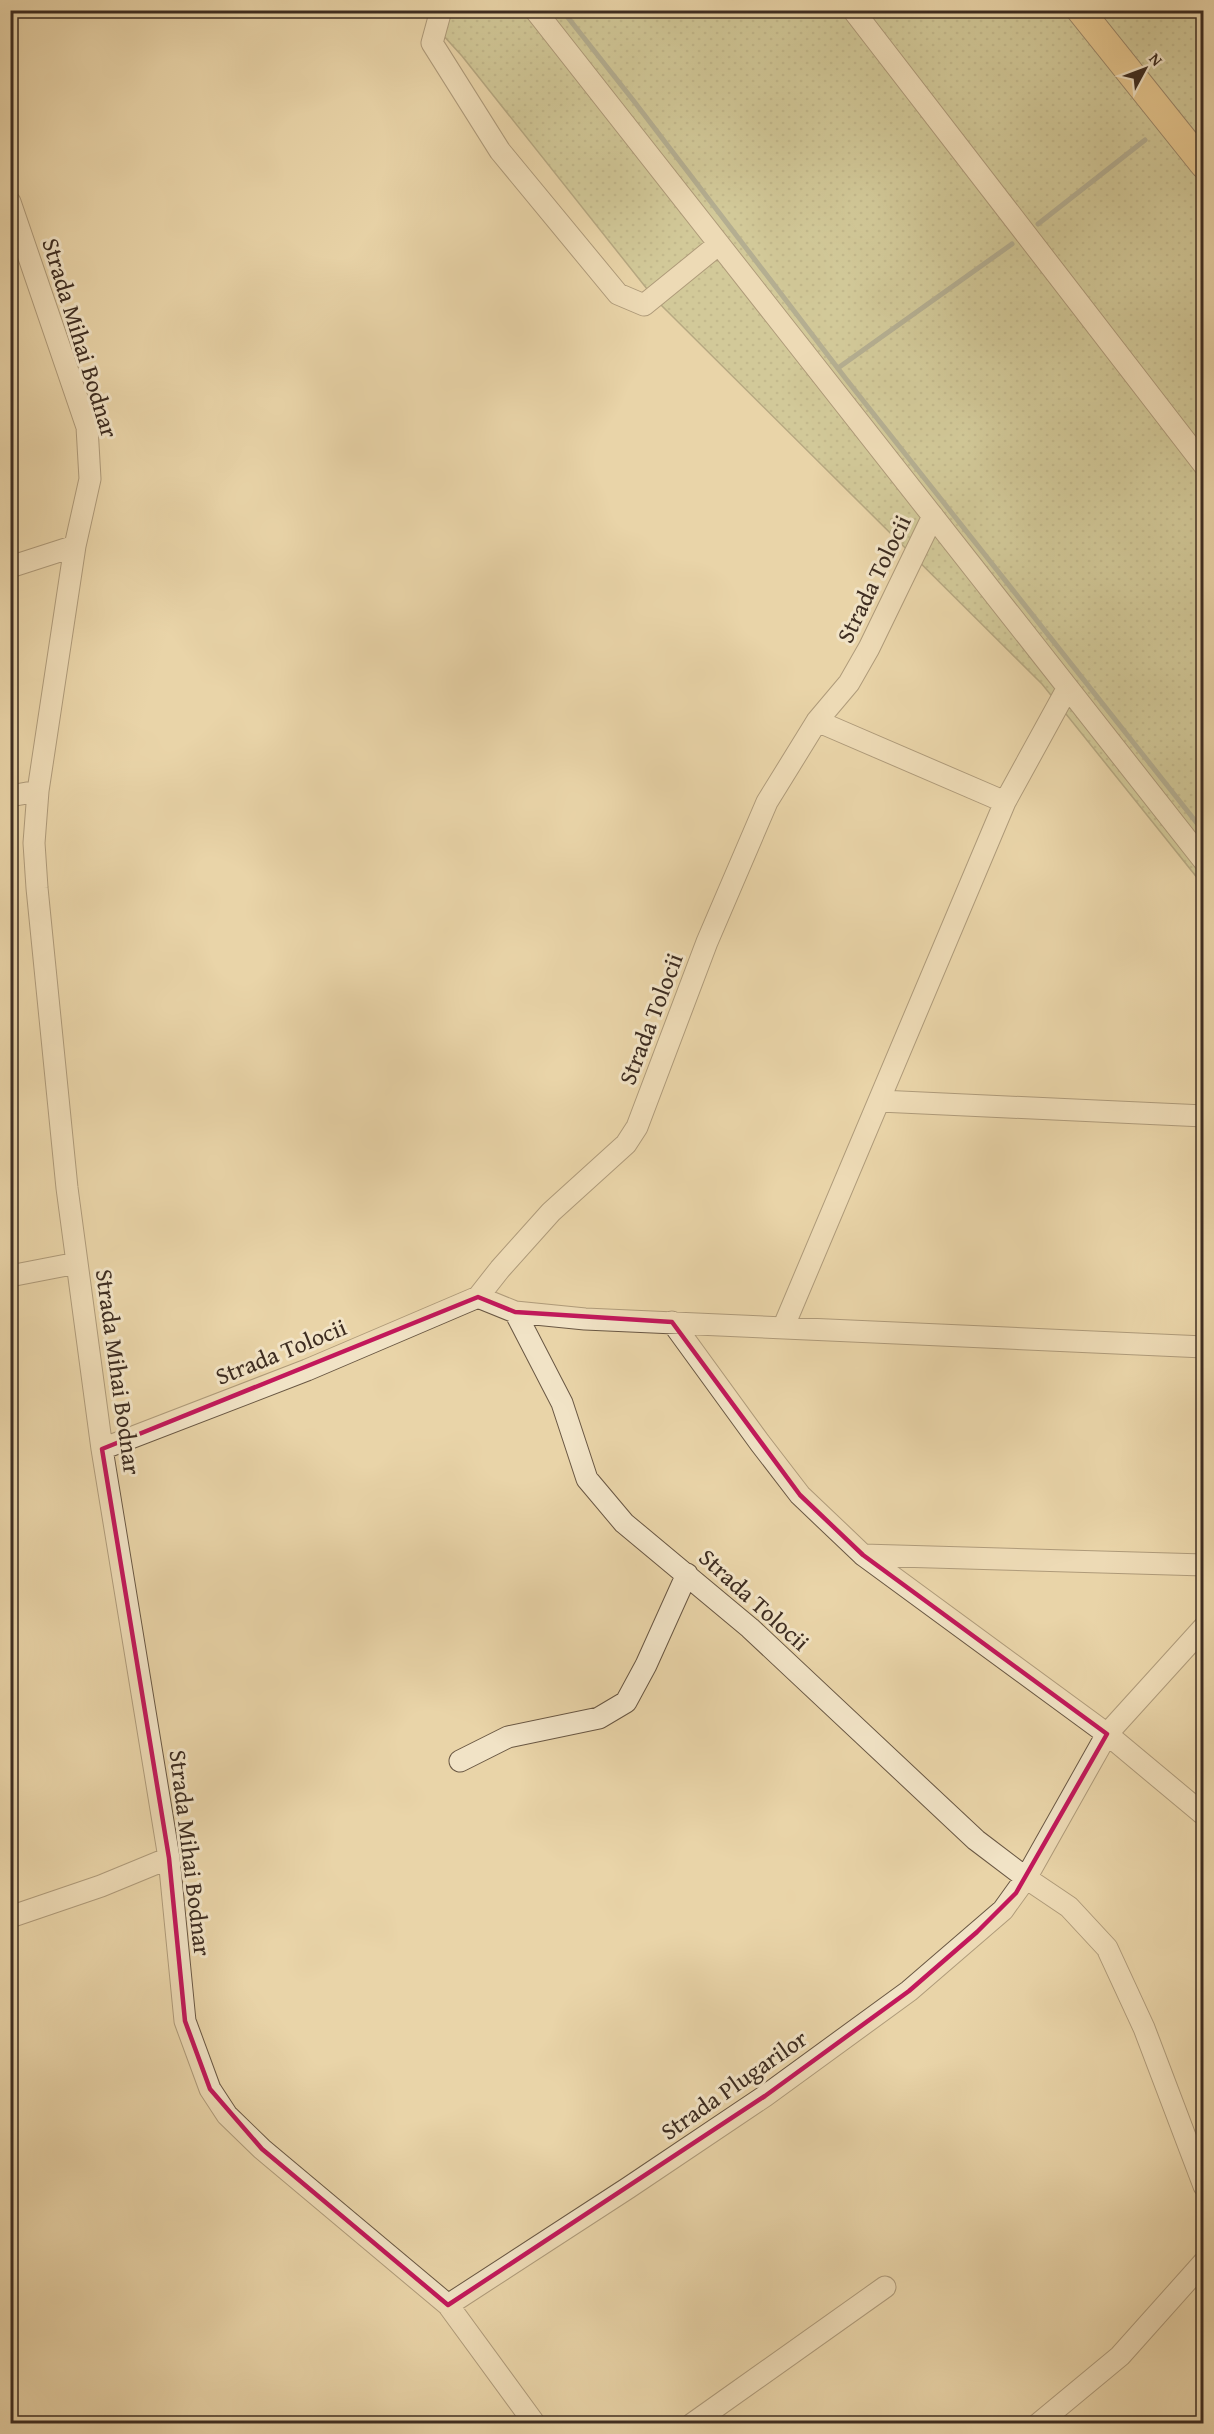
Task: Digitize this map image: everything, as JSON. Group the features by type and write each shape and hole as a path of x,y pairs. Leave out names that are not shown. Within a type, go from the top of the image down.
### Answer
{"main road":[{"path":"1080,10 1203,165"}],"street":[{"path":"441,10 432,43 500,151 618,294 644,305 719,244"},
{"path":"536,10 1203,861"},
{"path":"853,10 1203,465"},
{"name":"Strada Mihai Bodnar","path":"10,202 87,427 90,479 75,546 38,790 34,843 77,1263 102,1449 169,1858 184,2021 210,2089 227,2115 262,2149 448,2305 535,2424"},
{"name":"Strada Tolocii","path":"102,1449 308,1370 478,1298 500,1269 551,1212 626,1144 637,1127 707,942 767,802 817,721 849,683 933,516"},
{"path":"10,567 75,546"},
{"path":"783,1328 1005,802 1067,689"},
{"path":"817,721 1005,802"},
{"path":"10,796 38,790"},
{"path":"880,1101 1203,1116"},
{"path":"10,1276 77,1263"},
{"path":"478,1298 515,1312 585,1319 1203,1347"},
{"name":"Strada Tolocii","path":"515,1312 562,1403 587,1479 624,1523 750,1628 976,1840 1069,1907 1107,1948 1144,2028 1203,2186"},
{"path":"672,1322 800,1495 863,1556 1107,1734 1203,1815"},
{"path":"863,1556 1203,1565"},
{"path":"460,1761 508,1737 599,1718 626,1702 646,1665 687,1574"},
{"path":"1026,1878 1107,1734 1203,1627"},
{"path":"10,1917 101,1886 169,1858"},
{"name":"Strada Plugarilor","path":"448,2305 765,2096 909,1991 1003,1910 1026,1878"},
{"path":"1038,2424 1120,2356 1203,2262"},
{"path":"692,2424 885,2287"}],"highlighted area":[{"path":"478,1297 515,1312 672,1322 800,1495 863,1555 1107,1734 1016,1893 977,1932 909,1991 765,2096 448,2305 262,2149 210,2089 185,2021 169,1858 102,1449"}],"green space":[{"path":"421,11 1203,11 1203,885 1042,684 655,299 462,56"}],"waterway":[{"path":"562,10 846,379 1204,832"},
{"path":"1038,224 1145,140"},
{"path":"838,368 1012,244"}]}
